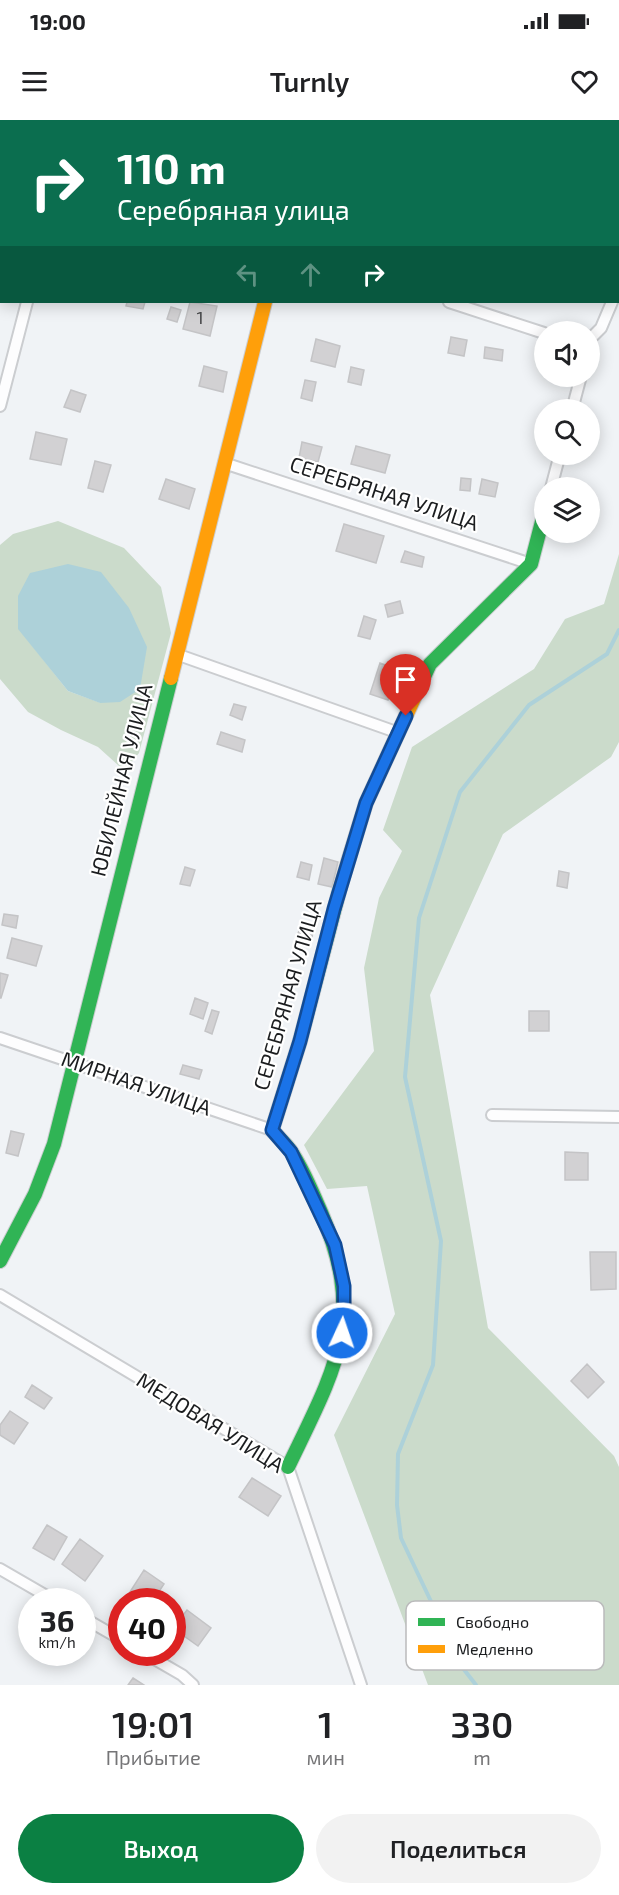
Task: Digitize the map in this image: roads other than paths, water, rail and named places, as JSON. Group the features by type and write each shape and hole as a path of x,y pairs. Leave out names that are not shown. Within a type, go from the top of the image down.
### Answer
{"street":[{"path":"0,406 27,303"},
{"name":"ЮБИЛЕЙНАЯ УЛИЦА","path":"0,1262 42,1177 54,1144 265,303"},
{"path":"452,303 534,330"},
{"path":"600,328 612,303"},
{"name":"СЕРЕБРЯНАЯ УЛИЦА","path":"224,463 531,564 430,664 366,803 334,909 300,1041 272,1130"},
{"path":"531,564 536,543"},
{"path":"176,654 399,733"},
{"name":"МИРНАЯ УЛИЦА","path":"0,1038 272,1130"},
{"path":"492,1115 619,1117"},
{"path":"272,1130 291,1152 321,1212 335,1245 344,1286 344,1320 340,1346 321,1397 288,1467"},
{"name":"МЕДОВАЯ УЛИЦА","path":"0,1295 288,1467 361,1685"},
{"path":"0,1569 33,1588"},
{"path":"165,1666 193,1685"}],"water":[{"path":"68,564 101,572 129,608 147,647 140,689 120,702 100,703 68,691 18,629 18,596 30,573"}],"waterway":[{"path":"431,1601 401,1538 397,1505 398,1454 433,1365 441,1241 405,1077 419,918 460,792 529,705 607,654 619,630"},
{"path":"464,1670 476,1685"}]}
